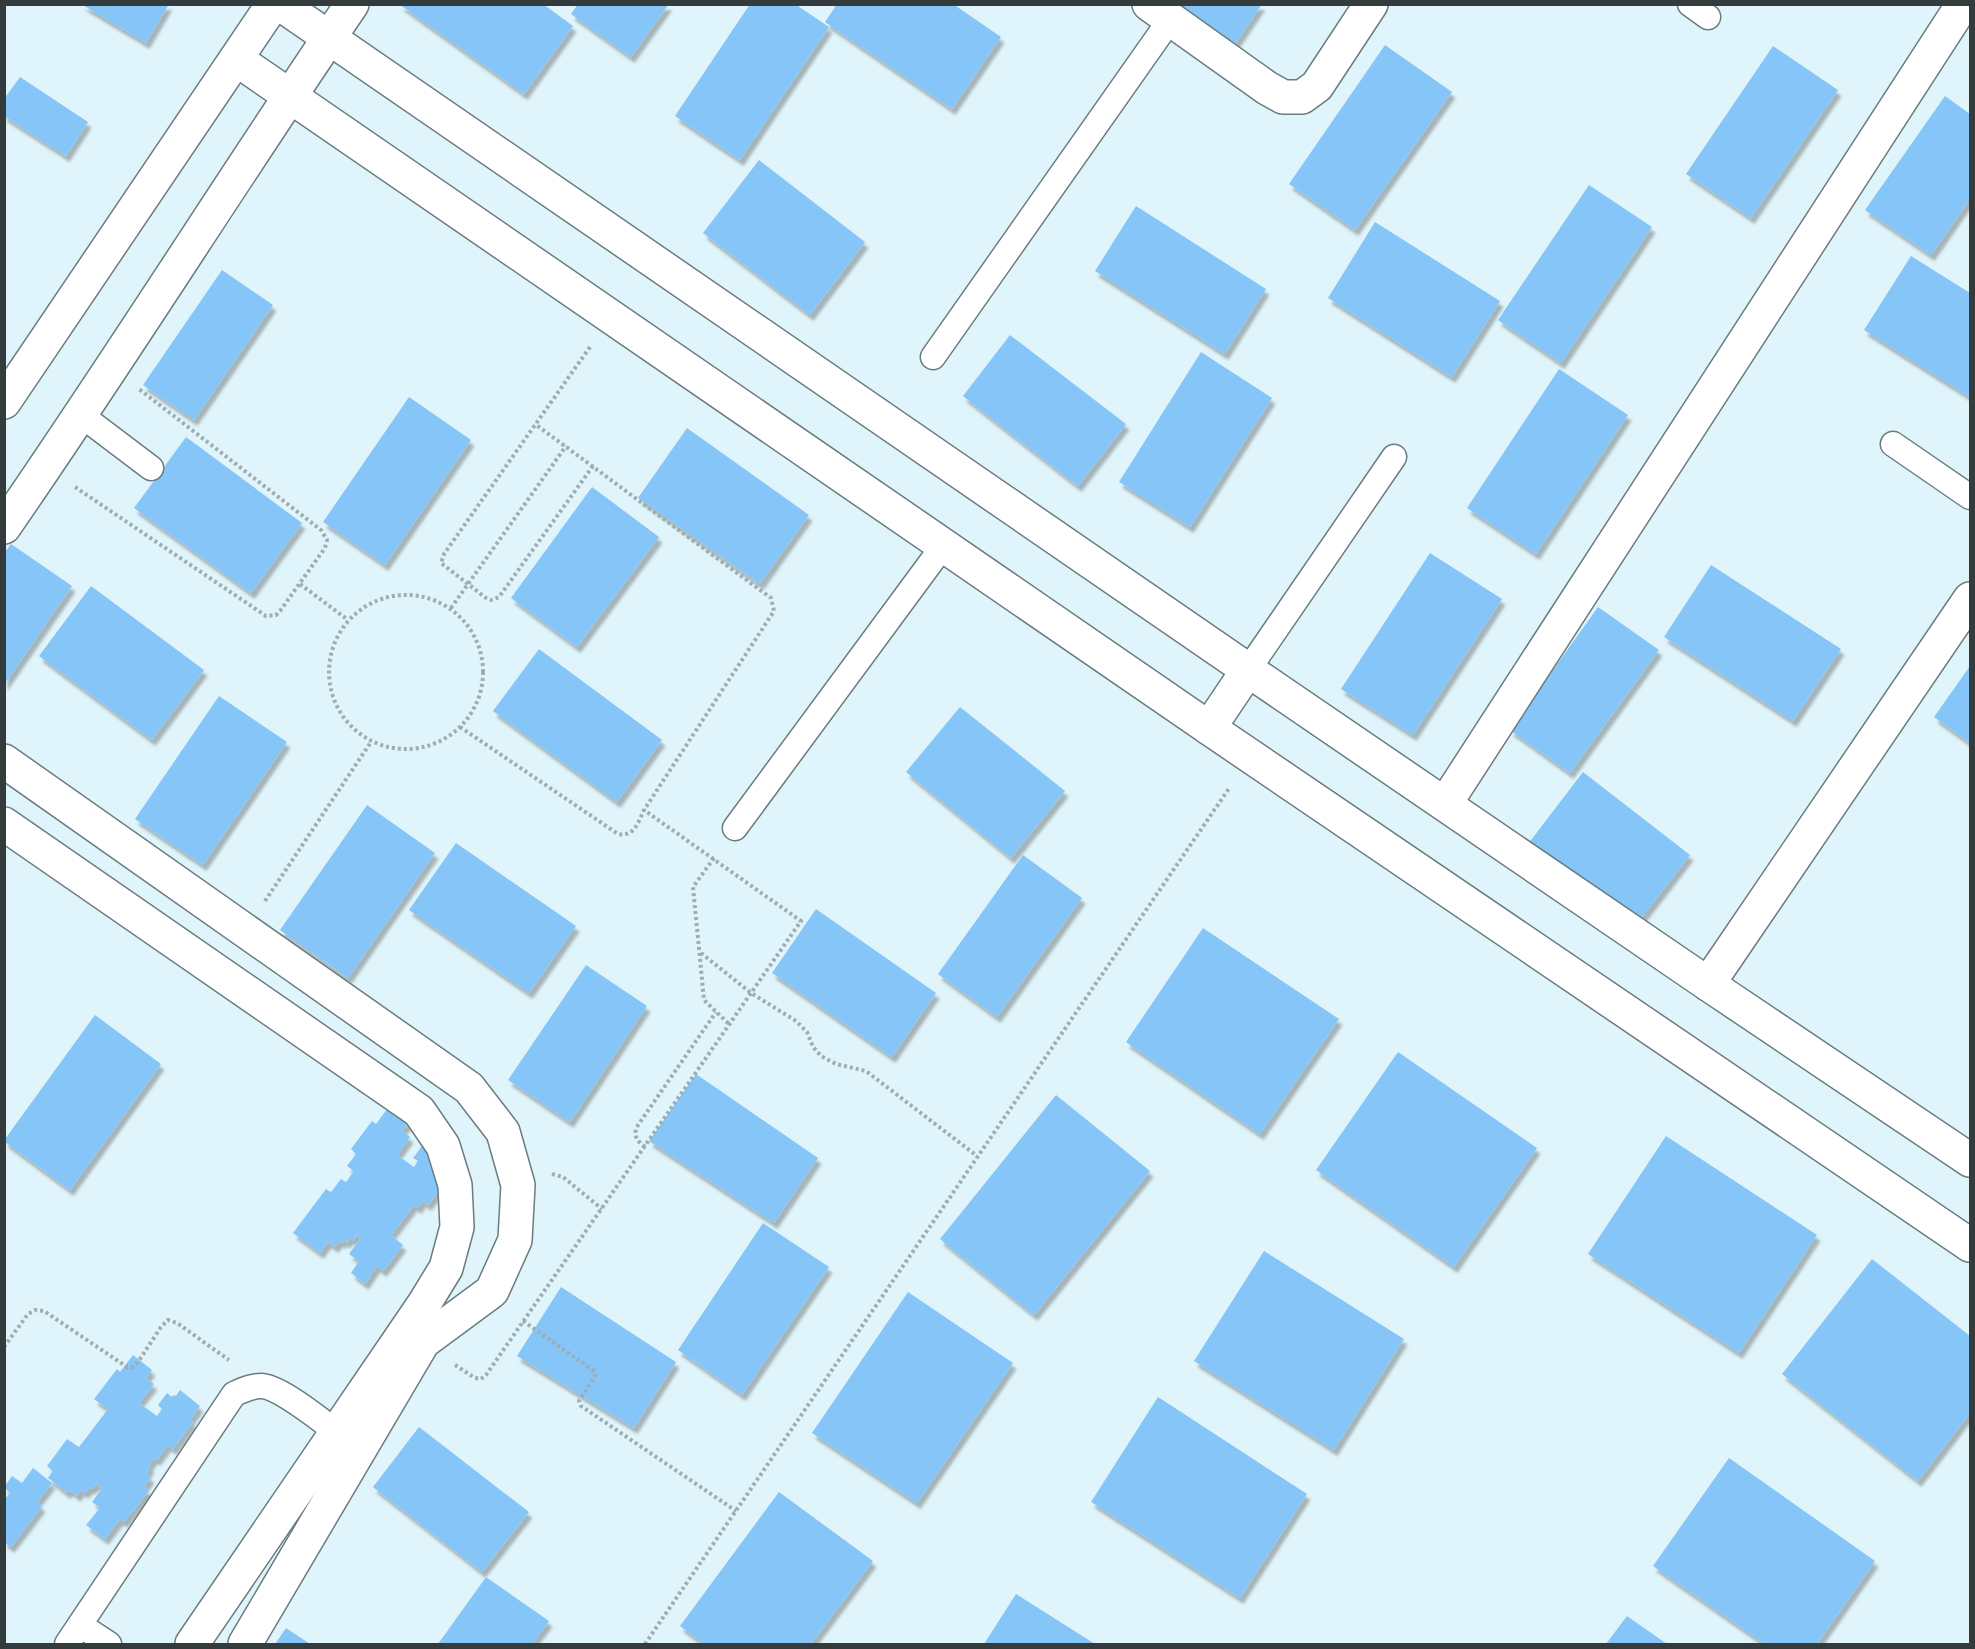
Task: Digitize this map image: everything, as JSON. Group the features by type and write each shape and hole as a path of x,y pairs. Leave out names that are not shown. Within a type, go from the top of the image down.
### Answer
{"street":[{"path":"4,402 273,4"},
{"path":"280,4 1444,804 1971,1160"},
{"path":"4,527 112,369 352,4"},
{"path":"1160,12 1283,98 1302,97 1317,86 1371,4"},
{"path":"1444,804 1963,4"},
{"path":"236,59 1209,728 1971,1245"},
{"path":"1708,984 1971,598"},
{"path":"1209,728 1248,670"},
{"path":"4,761 469,1088 503,1132 518,1185 515,1240 492,1291 423,1342 245,1644"},
{"path":"4,824 419,1111 443,1146 455,1185 457,1227 446,1268 424,1304 192,1644"}],"lane":[{"path":"933,357 1160,12"},
{"path":"81,415 151,468"},
{"path":"1893,444 1971,497"},
{"path":"1248,670 1394,457"},
{"path":"735,828 943,546"},
{"path":"67,1644 234,1394 248,1388 262,1386 276,1390 337,1432"},
{"path":"80,1625 109,1644"}],"path":[{"path":"593,466 499,597 491,600 486,598 441,563 444,554 611,317"},
{"path":"46,468 266,616 276,615 280,611 325,548 327,540 325,534 112,369"},
{"path":"460,727 618,834 624,835 636,828 644,810 774,611 771,598 535,424"},
{"path":"451,608 566,446"},
{"path":"300,584 348,620"},
{"path":"397,594 416,594 434,599 451,608 465,621 482,656 483,675 480,694 472,711 460,727 445,739 427,747 409,750 389,748 371,742 354,730 340,715 332,696 328,677 330,656 336,637 348,620 362,607 379,598 397,594"},
{"path":"246,931 371,742"},
{"path":"645,1644 1251,756"},
{"path":"423,1342 475,1378 481,1379 486,1375 801,921 644,810"},
{"path":"714,858 693,887 704,1000 730,1025"},
{"path":"701,953 751,993 796,1021 807,1032 813,1047 821,1056 836,1064 866,1071 978,1156"},
{"path":"645,1147 635,1135 636,1128 716,1012"},
{"path":"518,1185 540,1175 556,1174 563,1177 602,1209"},
{"path":"4,1347 28,1314 35,1310 44,1311 127,1367 133,1367 168,1320 177,1323 230,1361 242,1372 248,1388"},
{"path":"524,1321 594,1371 595,1376 580,1398 581,1406 736,1511"}],"building":[{"path":"81,4 169,4 146,43"},
{"path":"399,4 543,4 573,26 524,94"},
{"path":"578,4 669,4 631,57 571,14"},
{"path":"750,4 795,4 829,27 740,160 675,116"},
{"path":"837,4 953,4 1001,37 952,109 825,22"},
{"path":"1176,4 1262,4 1235,44"},
{"path":"1385,45 1452,92 1355,230 1289,184"},
{"path":"1773,46 1838,90 1751,218 1686,174"},
{"path":"20,77 88,122 66,156 4,116 4,99"},
{"path":"1945,96 1970,114 1970,199 1931,255 1865,210"},
{"path":"759,160 865,242 810,315 703,233"},
{"path":"1589,185 1652,227 1561,363 1498,320"},
{"path":"1136,206 1266,289 1225,354 1095,271"},
{"path":"1375,222 1500,301 1452,377 1328,298"},
{"path":"1911,256 1970,293 1970,397 1864,330"},
{"path":"222,270 273,305 194,420 143,385"},
{"path":"1010,335 1126,424 1078,486 963,396"},
{"path":"1201,352 1272,398 1190,527 1119,482"},
{"path":"1559,369 1628,415 1536,554 1467,508"},
{"path":"409,397 471,440 385,565 323,522"},
{"path":"687,428 809,515 760,584 638,498"},
{"path":"186,437 302,523 251,593 134,508"},
{"path":"592,487 659,537 577,647 511,598"},
{"path":"11,544 72,586 4,685 4,553"},
{"path":"1430,553 1502,599 1413,735 1341,689"},
{"path":"1711,565 1841,649 1793,721 1664,637"},
{"path":"91,586 204,670 152,740 39,656"},
{"path":"1598,607 1659,650 1570,773 1510,730"},
{"path":"539,649 662,740 617,802 493,711"},
{"path":"1970,666 1970,743 1934,717"},
{"path":"219,696 287,742 203,865 135,819"},
{"path":"960,707 1065,791 1011,858 906,772"},
{"path":"1583,772 1690,855 1635,926 1528,844"},
{"path":"367,805 435,853 348,978 280,930"},
{"path":"456,843 576,926 529,993 409,910"},
{"path":"1023,855 1082,898 997,1017 938,974"},
{"path":"816,909 936,993 892,1057 772,973"},
{"path":"1203,928 1339,1019 1260,1134 1126,1042"},
{"path":"586,965 647,1006 570,1122 508,1080"},
{"path":"95,1015 161,1064 70,1190 5,1142 5,1139"},
{"path":"1398,1052 1537,1148 1454,1267 1316,1170"},
{"path":"696,1074 818,1158 774,1223 649,1141"},
{"path":"1056,1095 1150,1171 1034,1315 940,1239"},
{"path":"388,1108 408,1123 402,1131 410,1137 397,1155 414,1167 418,1161 413,1158 422,1146 453,1173 428,1205 423,1201 418,1208 414,1205 391,1235 403,1245 383,1271 377,1266 365,1284 351,1273 359,1261 349,1254 361,1238 357,1235 353,1241 350,1238 347,1243 344,1240 342,1243 339,1241 335,1247 328,1242 320,1253 293,1233 326,1189 331,1192 341,1179 346,1182 354,1171 347,1166 356,1154 351,1149 372,1121 376,1124"},
{"path":"1666,1136 1817,1235 1739,1353 1588,1254"},
{"path":"763,1223 829,1267 742,1395 678,1350"},
{"path":"1264,1251 1404,1339 1334,1450 1194,1361"},
{"path":"1872,1259 1970,1336 1970,1413 1918,1481 1782,1374"},
{"path":"561,1287 676,1362 634,1428 517,1356"},
{"path":"908,1292 1013,1363 917,1503 812,1433"},
{"path":"133,1355 152,1370 146,1378 154,1384 139,1403 157,1416 162,1409 158,1405 167,1393 172,1397 176,1396 180,1390 200,1406 190,1420 193,1422 173,1449 168,1445 157,1460 154,1458 149,1466 151,1468 146,1473 151,1477 144,1487 149,1491 124,1522 120,1519 105,1539 86,1525 100,1508 92,1502 102,1488 96,1484 85,1493 81,1490 77,1496 70,1490 67,1493 48,1478 53,1471 47,1466 67,1439 79,1447 108,1409 94,1399 117,1369 120,1372"},
{"path":"1158,1397 1307,1494 1240,1598 1091,1502"},
{"path":"419,1427 529,1512 482,1572 373,1487"},
{"path":"1729,1458 1875,1561 1817,1644 1765,1644 1653,1566"},
{"path":"33,1468 52,1483 37,1502 42,1506 11,1547 4,1542 4,1500 10,1493 4,1487 12,1476 22,1483"},
{"path":"779,1492 873,1561 811,1644 704,1644 680,1626"},
{"path":"486,1577 549,1621 532,1644 438,1644"},
{"path":"1016,1594 1095,1644 984,1644"},
{"path":"1627,1616 1667,1644 1606,1644"},
{"path":"286,1628 310,1644 275,1644"}]}
